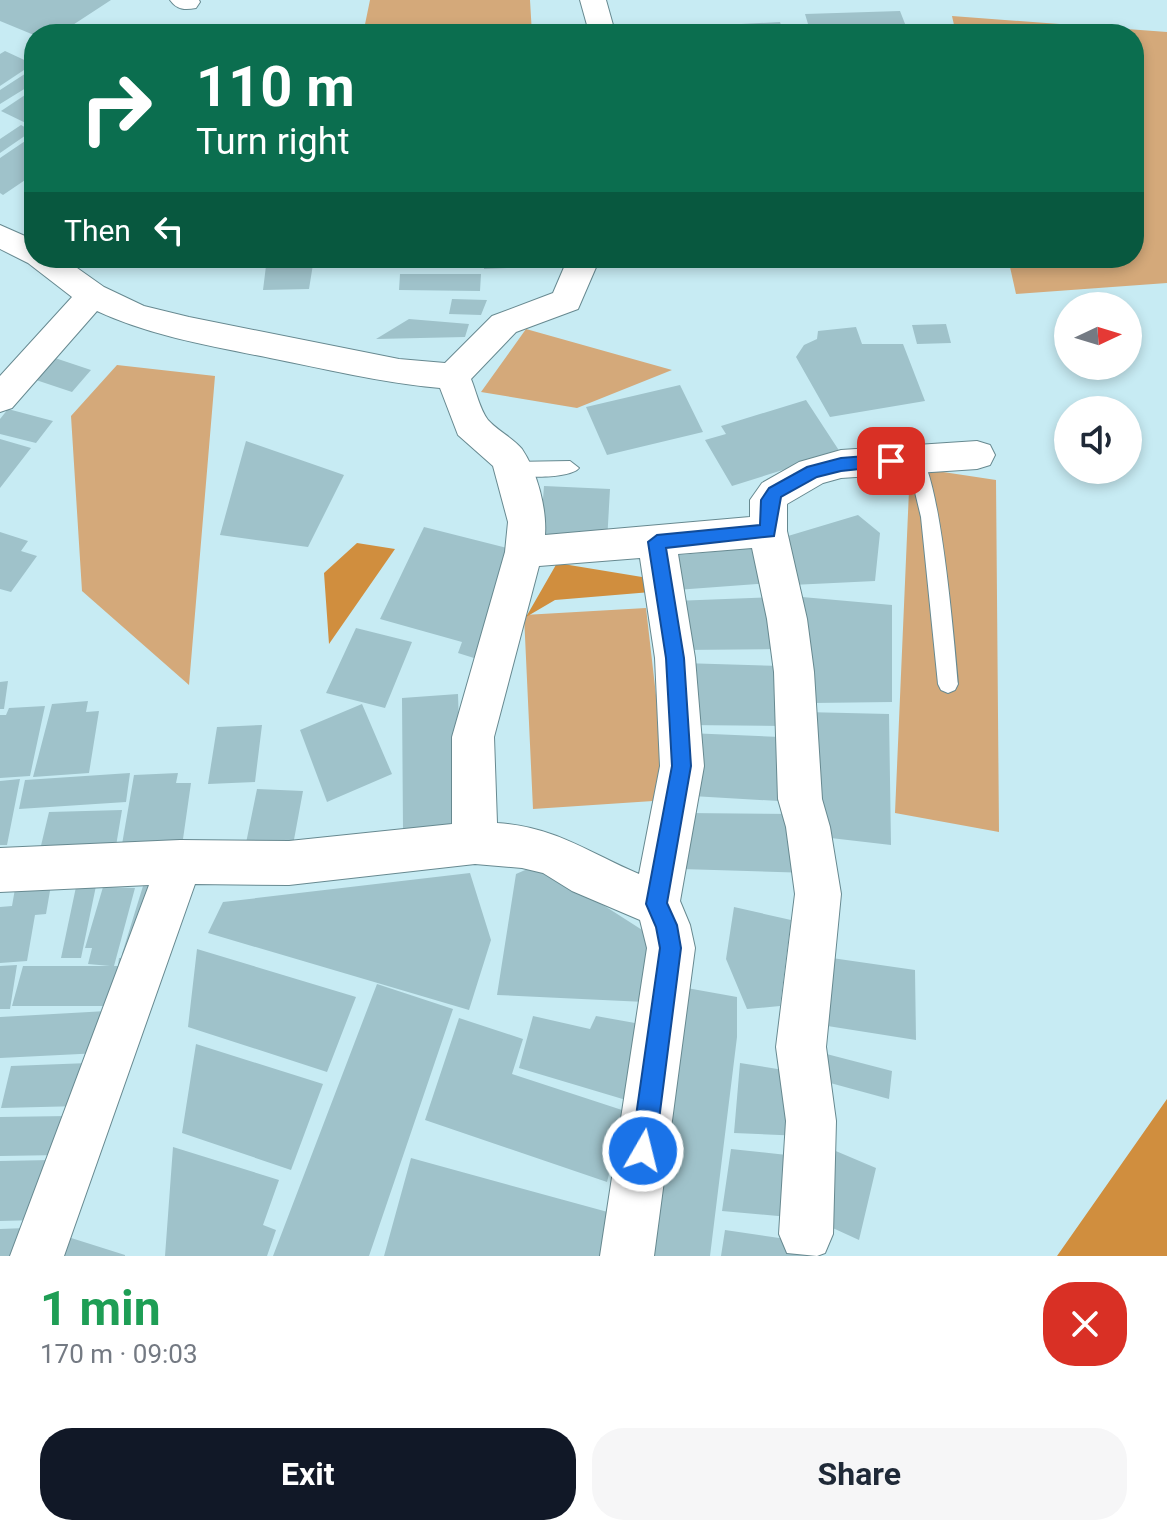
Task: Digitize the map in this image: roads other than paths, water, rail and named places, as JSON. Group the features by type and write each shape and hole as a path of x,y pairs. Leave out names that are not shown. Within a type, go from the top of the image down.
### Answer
{"street":[{"path":"593,0 600,24"},
{"path":"0,235 24,248"},
{"path":"55,268 92,295 135,315 399,372 453,376 504,324 566,301 580,268"},
{"path":"0,399 92,295"},
{"path":"453,376 471,425 508,458 522,496 527,522 524,552 473,737 475,843"},
{"path":"806,1234 811,1121 801,1047 818,894 808,827 800,799 791,646 768,531 769,500 775,493 812,472 841,464 977,455"},
{"path":"524,552 768,531"},
{"path":"627,1256 671,948 667,925 656,904 682,766 675,658 657,542"},
{"path":"0,870 180,862 289,863 475,843 522,846 553,854 588,875 656,904"},
{"path":"37,1256 180,862"}],"lane":[{"path":"916,459 930,517 948,684"},
{"path":"512,469 570,468"}]}
